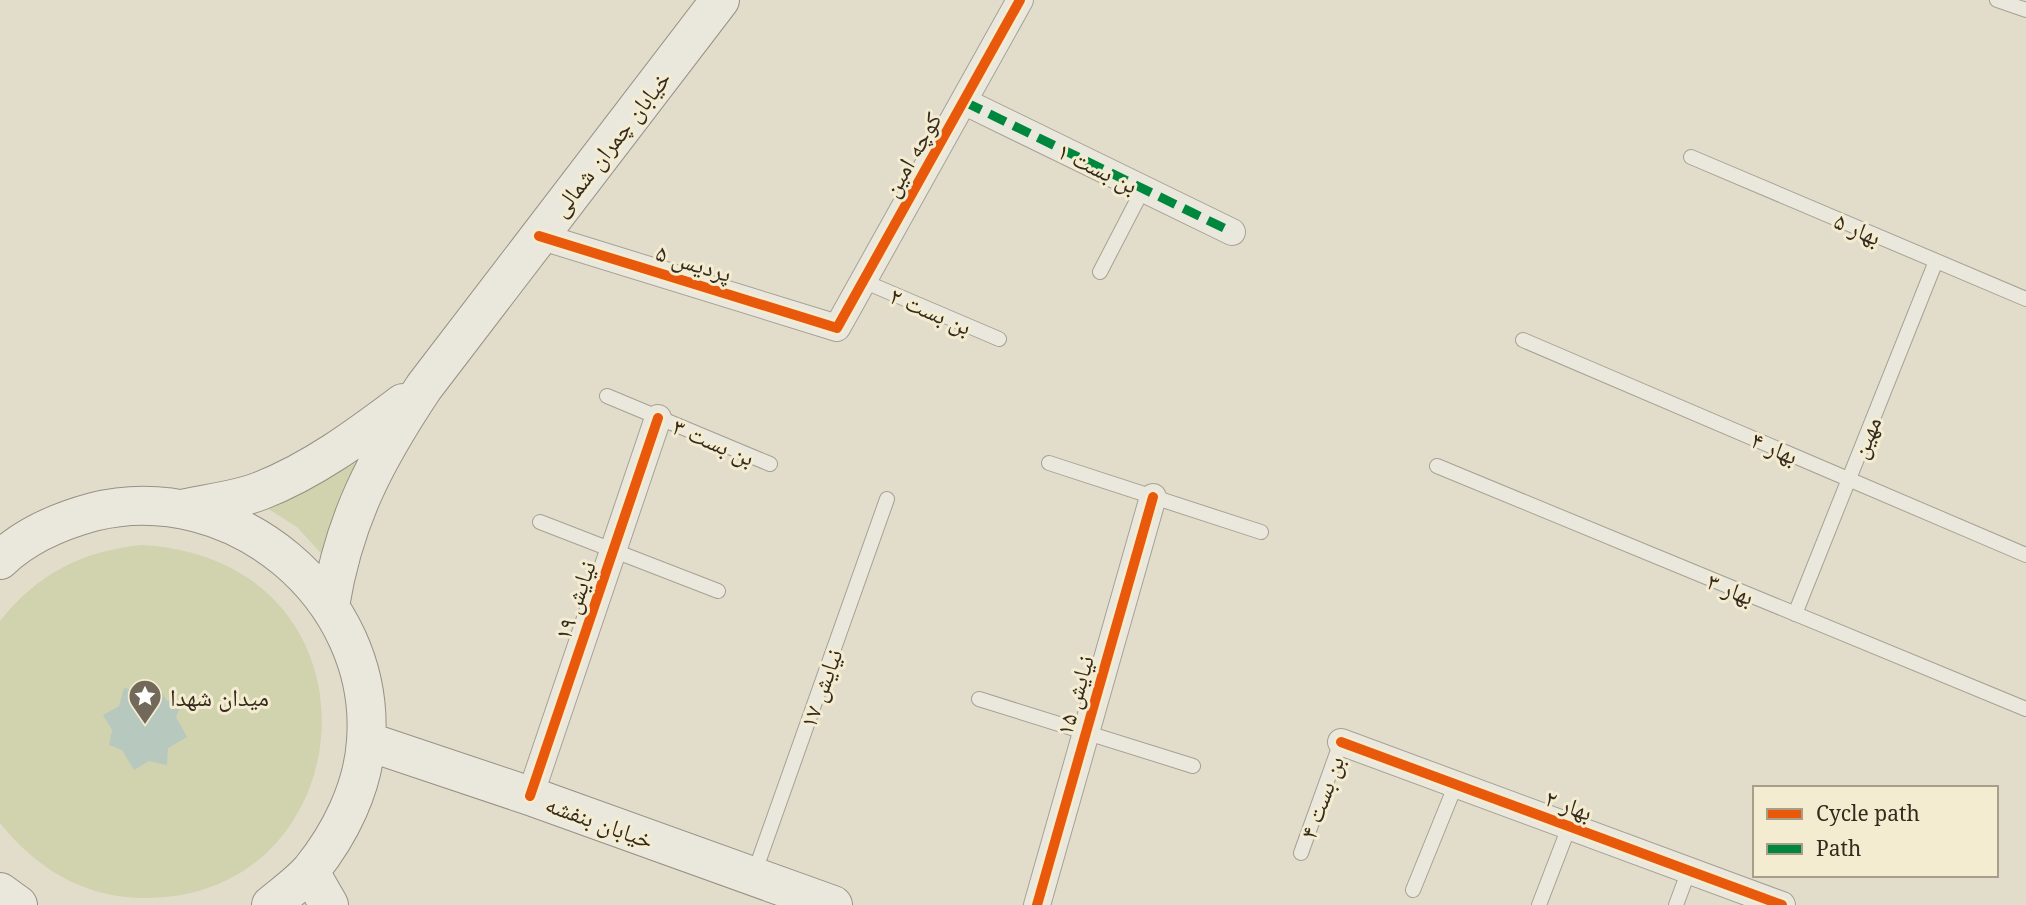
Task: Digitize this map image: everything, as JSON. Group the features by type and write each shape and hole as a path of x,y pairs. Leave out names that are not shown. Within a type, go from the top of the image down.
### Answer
{"main road":[{"name":"خیابان چمران شمالی","path":"424,387 720,0"},
{"path":"182,509 258,491 284,480 369,428 424,387"},
{"path":"330,606 338,559 359,497 385,445 424,387"},
{"path":"0,560 38,533 72,518 133,506 182,509 217,518 251,533 281,553 308,578 330,606 347,639 359,673 366,741 356,787 343,822 310,872 271,905"},
{"name":"خیابان بنفشه","path":"366,741 530,796 833,905"},
{"path":"310,872 329,905"}],"street":[{"name":"کوچه امین","path":"836,328 1020,0"},
{"name":"بن بست ۱","path":"965,102 1232,232"},
{"name":"پردیس ۵","path":"539,236 836,328"},
{"name":"نیایش ۱۹","path":"530,796 658,418"},
{"name":"نیایش ۱۵","path":"1037,905 1153,497"},
{"name":"بهار ۲","path":"1341,742 1782,905"}],"lane":[{"path":"1997,0 2026,10"},
{"name":"بهار ۵","path":"1690,157 2026,299"},
{"path":"1100,272 1143,189"},
{"name":"مهین","path":"1795,614 1936,261"},
{"name":"بن بست ۲","path":"863,281 999,339"},
{"name":"بهار ۴","path":"1523,340 2026,555"},
{"path":"607,396 658,418"},
{"name":"بن بست ۳","path":"658,418 770,464"},
{"path":"1049,463 1261,532"},
{"name":"بهار ۳","path":"1437,466 2026,709"},
{"name":"نیایش ۱۷","path":"753,876 887,499"},
{"path":"540,523 718,591"},
{"path":"979,699 1194,766"},
{"name":"بن بست ۴","path":"1301,853 1341,742"},
{"path":"1413,890 1456,784"},
{"path":"1539,905 1569,827"},
{"path":"1676,905 1689,870"}],"green space":[{"path":"364,449 328,561 297,527 259,503"},
{"path":"142,545 224,565 281,607 313,665 322,730 307,793 272,848 215,885 139,898 98,892 61,876 28,853 0,823 0,621 29,590 62,568 100,553"}],"shaded area":[{"path":"156,683 167,701 182,703 176,717 187,737 168,748 167,765 149,761 134,770 122,750 109,745 112,730 103,715 119,706 124,688 142,691"}],"marked path":[{"path":"965,102 1232,232"}],"cycle path":[{"path":"539,236 837,328 1020,0"},
{"path":"530,796 658,418"},
{"path":"1037,905 1153,497"},
{"path":"1341,742 1782,905"}],"place":[{"name":"میدان شهدا","path":"145,726"}]}
